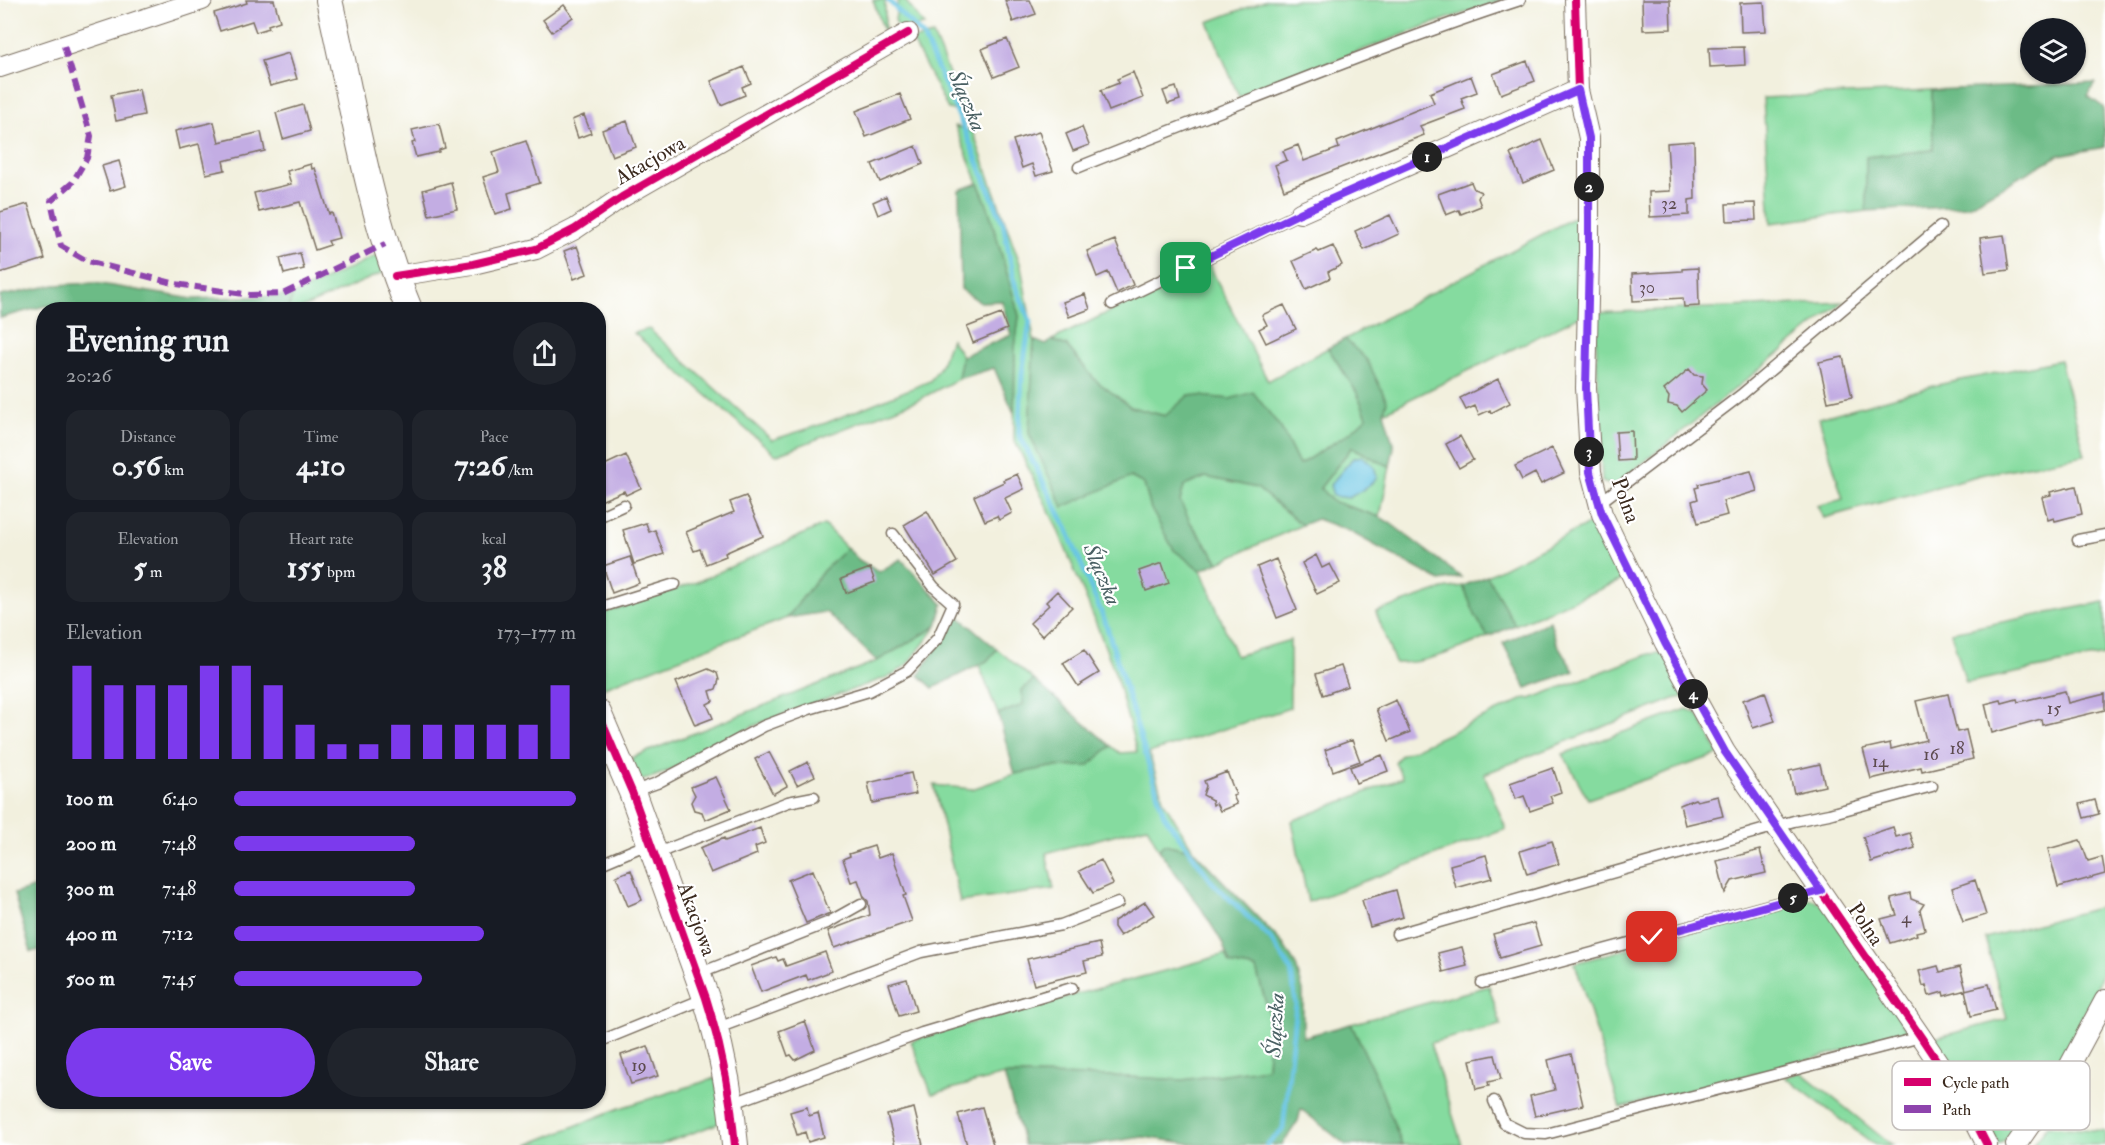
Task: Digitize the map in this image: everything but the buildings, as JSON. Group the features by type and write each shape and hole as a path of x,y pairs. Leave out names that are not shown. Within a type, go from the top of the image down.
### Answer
{"street":[{"path":"0,67 202,0"},
{"path":"329,0 369,188 395,276 406,302"},
{"name":"Polna","path":"1575,0 1578,90 1589,138 1586,388 1590,472 1602,514 1649,611 1725,752 1779,827 1937,1061"},
{"name":"Akacjowa","path":"395,276 473,264 536,249 575,229 622,197 908,33"},
{"path":"1300,213 1578,90"},
{"name":"Akacjowa","path":"606,732 653,848 716,1029 732,1104 735,1145"},
{"path":"2072,1061 2105,1000"},
{"name":"Polna","path":"1979,1130 1987,1145"},
{"path":"2016,1145 2027,1130"}],"lane":[{"path":"1079,167 1356,57 1520,0"},
{"path":"1112,304 1300,213"},
{"path":"1599,503 1749,389 1940,227"},
{"path":"606,513 624,505"},
{"path":"632,792 657,783 764,726 809,709 869,691 907,671 938,638 953,604 934,587 893,534"},
{"path":"2078,540 2105,536"},
{"path":"606,606 675,584"},
{"path":"1396,934 1794,821 1829,814 1932,786"},
{"path":"606,863 788,802 814,798"},
{"path":"1482,983 1821,891"},
{"path":"716,1029 921,952 1061,925 1118,903"},
{"path":"698,974 827,924 861,904"},
{"path":"732,1104 922,1033 1072,988"},
{"path":"606,1039 706,998"},
{"path":"1494,1101 1504,1123 1524,1133 1546,1134 1921,1036"}],"green space":[{"path":"873,0 885,0 885,34"},
{"path":"898,0 905,0 924,25 909,28 901,33 895,20"},
{"path":"1267,0 1504,0 1431,24 1239,97 1208,22"},
{"path":"933,35 965,112 948,109 912,40"},
{"path":"2095,83 2088,96 2103,107 2105,147 2059,155 1968,206 1866,211 1866,157 1933,150 1932,90"},
{"path":"1932,90 1933,150 1866,157 1866,211 1771,223 1763,98"},
{"path":"955,126 973,132 1021,266 1034,340 1029,433 1063,506 1130,477 1144,484 1151,509 1174,550 1201,570 1236,656 1290,640 1290,708 1149,753 1164,802 1194,851 1164,844 1159,850 1147,826 1046,853 1054,889 960,902 934,785 972,789 1015,774 1051,767 1087,766 1111,746 1120,753 1137,752 1115,673 1094,618 1055,523 1014,439 1015,348 1019,316 988,207"},
{"path":"978,183 988,207 1019,316 1015,348 1014,413 994,368 958,379 962,356 1011,335 1002,301 980,302 961,289 959,190"},
{"path":"1584,212 1582,315 1384,412 1345,339"},
{"path":"377,255 384,272 316,302 290,302 293,295"},
{"path":"1208,263 1268,381 1328,348 1356,391 1367,417 1351,432 1299,465 1281,428 1230,399 1189,395 1166,416 1131,407 1095,380 1067,346 1052,340"},
{"path":"94,283 193,299 293,295 290,302 36,302 36,308 0,318 0,296 55,285"},
{"path":"1843,302 1614,486 1602,482 1595,313"},
{"path":"649,329 772,440 826,423 930,381 940,367 951,339 962,356 958,379 918,400 776,455 634,333"},
{"path":"1345,339 1367,360 1387,401 1384,412 1394,447 1390,466 1352,447 1320,488 1332,501 1380,517 1390,523 1461,577 1440,581 1347,530 1317,519 1302,525 1257,488 1206,477 1184,486 1180,501 1190,522 1219,562 1201,570 1174,550 1151,509 1144,484 1131,477 1063,507 1029,433 1034,340 1046,345 1052,340 1067,346 1095,380 1131,407 1165,416 1189,395 1230,399 1253,392 1281,428 1299,465 1351,432 1367,417 1356,391 1328,348"},
{"path":"2060,360 2085,455 1980,475 1824,518 1817,506 1843,499 1819,418 1937,385"},
{"path":"1352,447 1390,466 1380,517 1332,501 1320,488"},
{"path":"1206,477 1257,488 1302,525 1219,562 1190,522 1180,501 1184,486"},
{"path":"1594,523 1603,526 1627,578 1515,625 1487,576"},
{"path":"824,525 847,548 823,571 787,618 606,686 606,612 697,582"},
{"path":"847,548 859,560 879,572 901,559 943,604 937,626 877,661 826,612 787,618 823,571"},
{"path":"1487,576 1515,625 1488,637 1476,617 1463,586"},
{"path":"1463,586 1476,617 1488,637 1431,658 1395,663 1376,612 1443,589"},
{"path":"2105,602 2105,655 1966,683 1951,632"},
{"path":"957,615 997,649 987,661 933,688 919,675"},
{"path":"1550,621 1556,642 1574,671 1526,688 1503,643"},
{"path":"937,626 909,663 893,675 763,722 687,762 640,781 631,758 877,661"},
{"path":"997,649 1034,680 1022,690 1024,705 998,714 979,665 987,661"},
{"path":"1659,653 1668,657 1688,696 1674,699 1484,774 1506,829 1308,902 1292,821 1402,778 1395,762 1401,755 1526,698 1530,699 1649,654"},
{"path":"1034,680 1111,746 1088,766 1051,767 1015,774 998,714 1023,705 1022,690"},
{"path":"1687,709 1697,713 1719,754 1588,799 1563,754"},
{"path":"1164,844 1194,851 1283,944 1296,965 1303,991 1303,1037 1351,1024 1376,1077 1402,1145 1346,1145 1301,1109 1298,1121 1282,1145 1200,1145 1143,1137 1088,1145 1024,1145 1004,1075 1110,1076 1183,1080 1267,1068 1270,1017 1256,969 1230,964 1222,942 1201,908 1159,850"},
{"path":"36,887 36,951 31,952 14,894"},
{"path":"1812,899 1824,905 1910,1034 1620,1108 1575,963"},
{"path":"2105,906 2104,967 2088,1006 2060,1061 1945,1061 1931,1039 2007,1019 1985,938"},
{"path":"1226,954 1230,964 1256,969 1270,1017 1267,1068 1183,1080 1110,1076 1004,1075 932,1094 911,1041 989,1018"},
{"path":"1489,986 1501,1025 1430,1043 1462,1145 1402,1145 1376,1077 1351,1024"},
{"path":"1801,1072 1893,1145 1875,1145 1785,1077"},
{"path":"716,1078 722,1122 660,1145 527,1145 620,1108"},
{"path":"1989,1130 2013,1130 2011,1133 1999,1145"},
{"path":"2044,1130 2105,1131 2105,1145 2033,1145"}],"water":[{"path":"1362,456 1374,466 1377,477 1369,486 1349,498 1333,496 1330,485 1353,458"}],"waterway":[{"name":"Ślączka","path":"888,0 923,36 1003,223 1015,284 1030,321 1022,374 1019,434 1065,525 1106,624 1164,815 1212,882 1270,938 1291,970 1296,1004 1283,1129 1267,1145"}],"marked path":[{"path":"64,46 91,136 87,158 72,183 51,201 61,246 87,261 176,284 250,295 283,294 385,244"}],"cycle path":[{"path":"1575,0 1578,90 1589,138 1586,388 1591,472 1602,514 1665,643 1725,752 1937,1061"},
{"path":"395,276 473,264 536,249 575,229 622,197 908,33"},
{"path":"606,732 632,792 706,998 725,1071 735,1145"},
{"path":"1979,1130 1987,1145"}],"route":[{"path":"1186,268 1300,213 1578,90 1589,138 1586,388 1590,472 1602,514 1665,643 1725,752 1779,827 1821,891 1652,937"}]}
